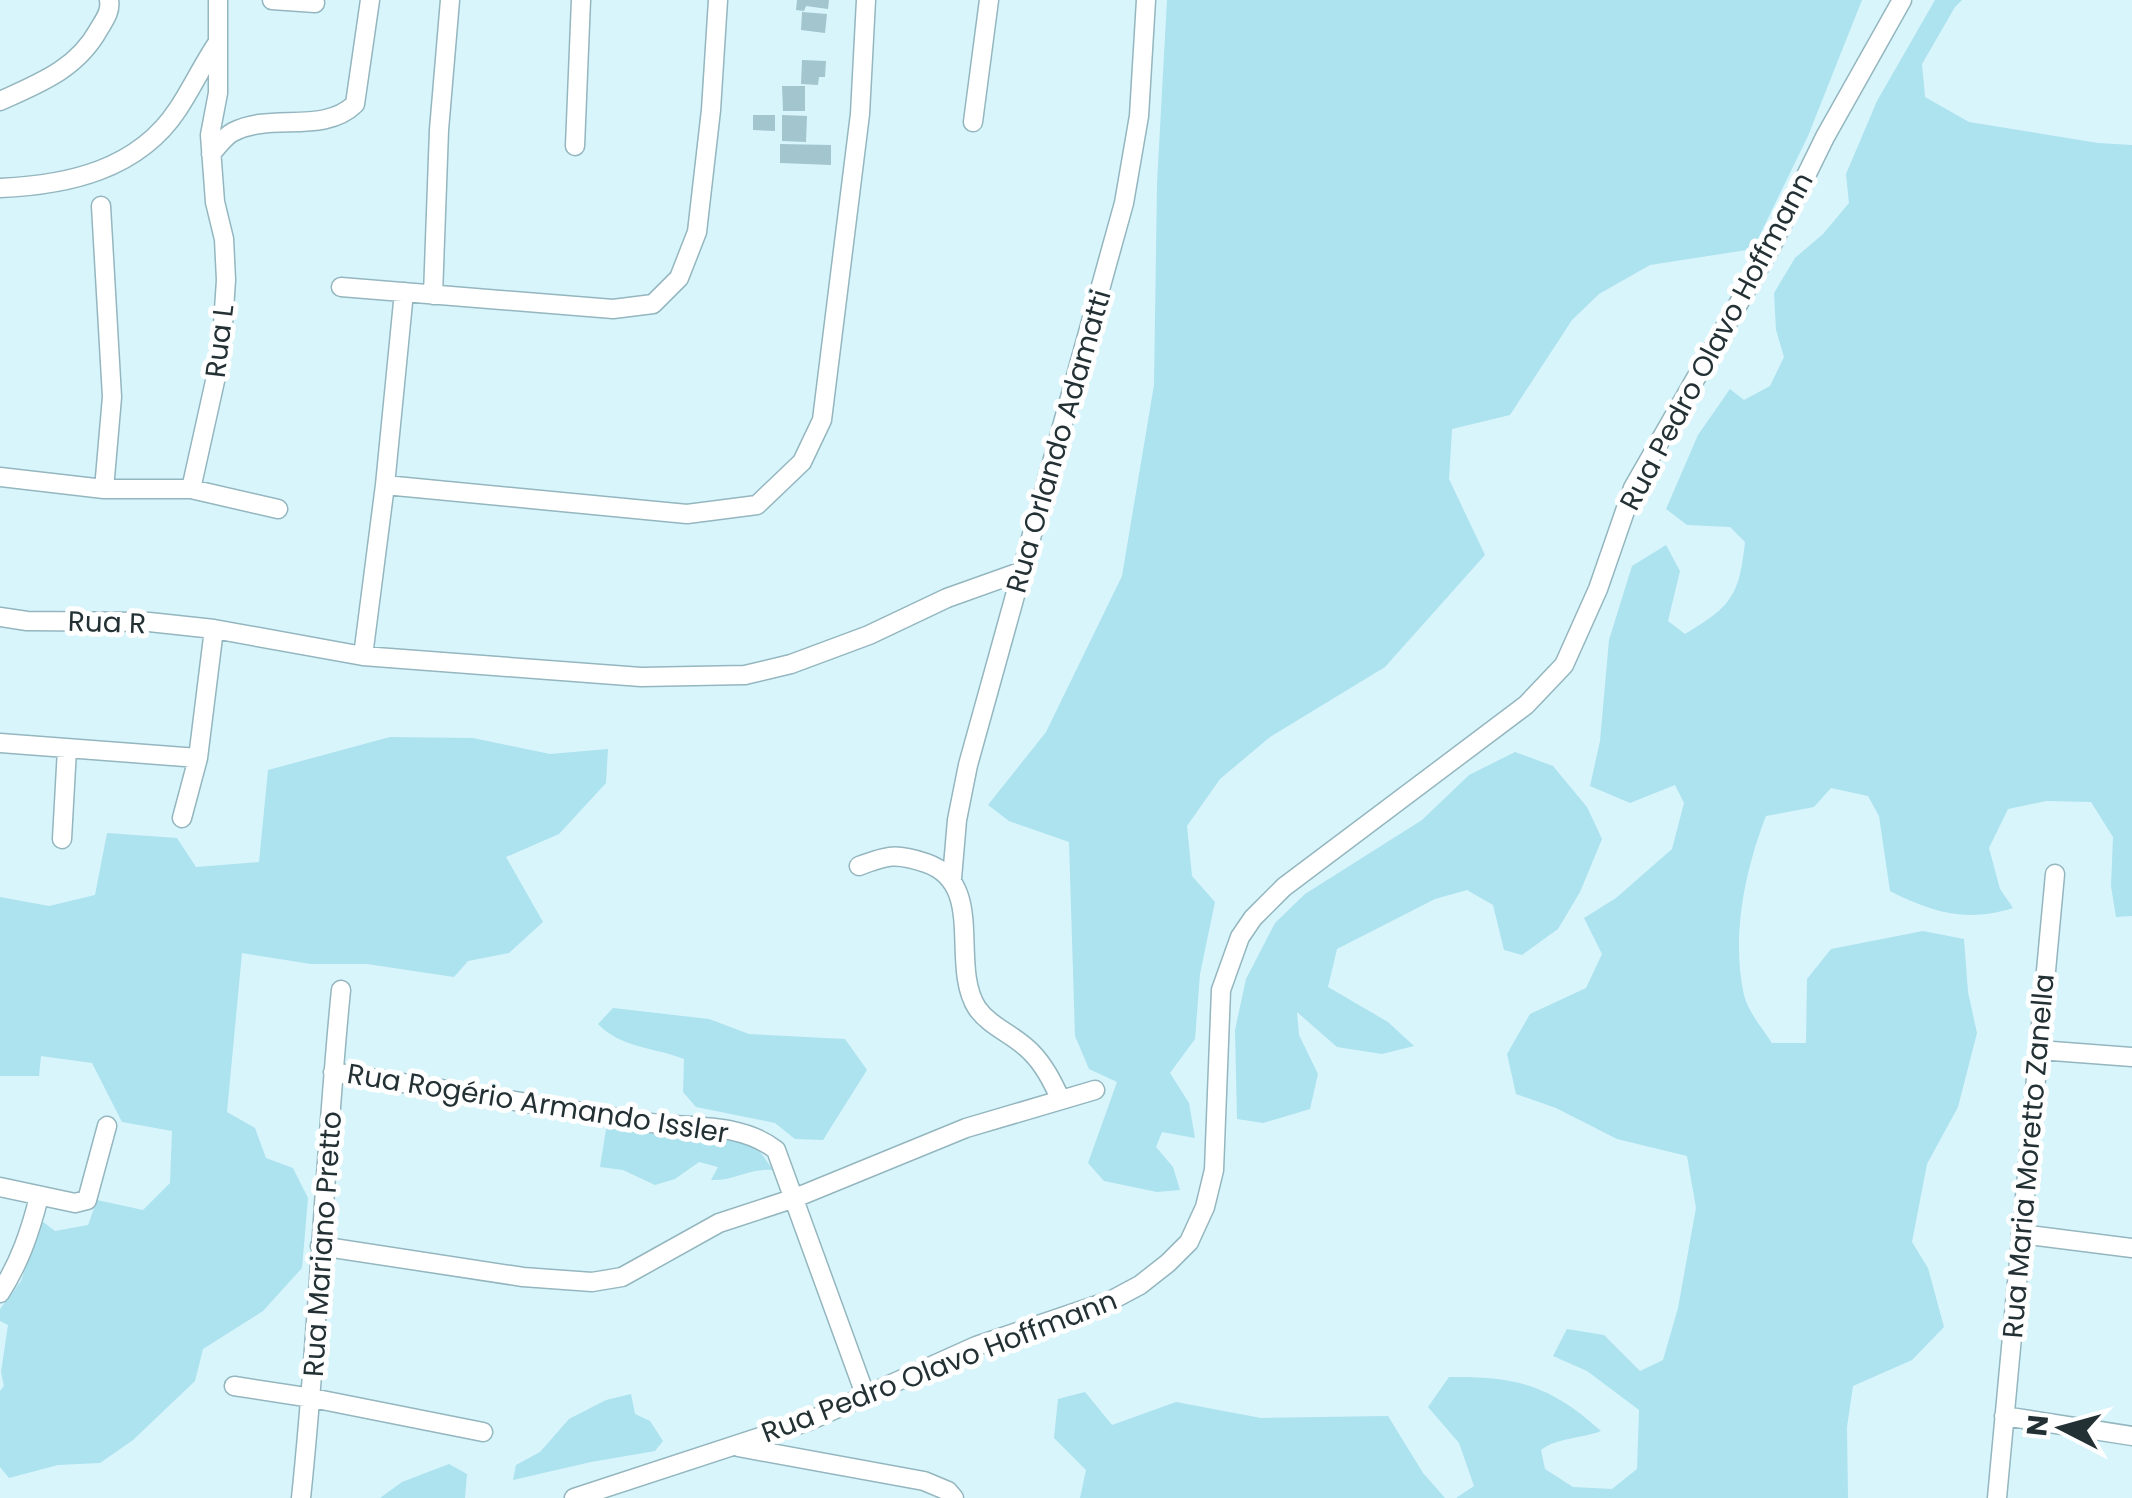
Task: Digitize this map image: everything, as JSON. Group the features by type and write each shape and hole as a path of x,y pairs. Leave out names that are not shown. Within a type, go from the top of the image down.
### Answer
{"street":[{"path":"0,101 46,81 79,58 111,7 109,0"},
{"name":"Rua L","path":"191,489 221,354 226,280 224,239 210,154 218,93 218,0"},
{"path":"272,0 316,3"},
{"path":"210,154 231,133 257,124 332,119 345,114 355,104 370,0"},
{"path":"433,295 439,130 450,0"},
{"path":"575,146 581,0"},
{"path":"341,287 613,308 653,304 679,278 696,232 711,110 718,0"},
{"path":"385,485 687,514 757,504 802,462 822,420 860,114 866,0"},
{"path":"973,122 990,0"},
{"name":"Rua Orlando Adamatti","path":"1060,1098 1048,1072 1030,1050 978,1010 969,991 962,909 952,878 957,820 968,764 1124,203 1139,116 1146,0"},
{"name":"Rua Pedro Olavo Hoffmann","path":"574,1498 809,1422 976,1346 1112,1300 1140,1285 1189,1242 1205,1206 1214,1170 1222,990 1240,937 1252,918 1284,888 1526,704 1564,665 1598,589 1633,488 1772,245 1902,0"},
{"path":"0,188 102,172 125,161 153,140 178,110 218,42"},
{"path":"102,206 112,397 104,489"},
{"path":"363,656 404,292"},
{"path":"0,477 104,489 191,489 278,508"},
{"name":"Rua R","path":"0,617 28,621 148,622 214,629 363,656 641,677 744,675 791,664 869,635 947,598 1020,572"},
{"path":"182,818 198,758 214,629"},
{"path":"0,742 198,758"},
{"path":"62,839 67,749"},
{"path":"859,866 889,854 900,855 935,866 952,878"},
{"name":"Rua Maria Moretto Zanella","path":"1997,1498 2055,874"},
{"name":"Rua Mariano Pretto","path":"301,1498 312,1398 341,990"},
{"path":"2039,1050 2132,1057"},
{"name":"Rua Rogério Armando Issler","path":"333,1072 751,1136 776,1150 866,1396"},
{"path":"320,1246 523,1277 592,1282 622,1277 719,1223 795,1198 966,1128 1095,1090"},
{"path":"0,1187 76,1203 86,1200 107,1126"},
{"path":"0,1293 29,1237 39,1197"},
{"path":"2021,1234 2132,1248"},
{"path":"234,1386 484,1432"},
{"path":"2004,1416 2132,1436"},
{"path":"732,1446 924,1481 948,1491 954,1498"}],"shaded area":[{"path":"1167,0 1862,0 1808,136 1753,249 1650,265 1599,294 1572,320 1510,415 1452,429 1449,479 1485,555 1385,667 1270,737 1220,779 1187,826 1192,876 1215,902 1200,974 1195,1039 1170,1073 1189,1103 1195,1138 1162,1132 1156,1147 1173,1167 1180,1190 1157,1192 1104,1181 1088,1163 1117,1082 1089,1069 1075,1036 1069,842 1009,821 988,805 1046,732 1122,576 1154,385 1157,183"},
{"path":"1935,0 1962,0 1922,64 1925,97 1969,122 2132,145 2132,916 2116,917 2111,886 2113,837 2091,802 2046,801 2008,809 1989,848 2000,889 2013,908 1980,915 1935,910 1890,891 1879,816 1868,796 1831,788 1814,807 1766,816 1746,881 1739,950 1746,1001 1772,1043 1806,1043 1807,979 1831,949 1923,931 1964,939 1968,992 1977,1033 1958,1107 1927,1164 1912,1242 1928,1268 1944,1327 1912,1360 1853,1386 1847,1427 1848,1498 1456,1498 1474,1486 1459,1443 1428,1407 1449,1377 1531,1386 1583,1415 1601,1431 1541,1450 1545,1469 1573,1487 1612,1489 1637,1469 1639,1410 1587,1371 1553,1356 1567,1329 1604,1335 1640,1371 1663,1360 1678,1308 1696,1208 1687,1156 1617,1139 1556,1108 1516,1094 1507,1054 1530,1014 1586,988 1602,954 1584,918 1616,898 1672,849 1684,803 1675,785 1630,803 1590,786 1600,741 1609,640 1632,566 1666,545 1680,571 1668,621 1685,634 1723,607 1736,587 1745,542 1730,527 1687,525 1666,509 1698,435 1730,389 1744,400 1770,386 1784,357 1776,330 1774,293 1795,258 1823,234 1849,203 1846,174 1877,101"},
{"path":"390,737 473,738 550,754 608,749 606,783 559,834 506,857 543,922 509,953 468,961 454,977 367,964 311,964 242,953 227,1112 255,1128 266,1158 293,1168 308,1198 302,1268 263,1311 203,1349 195,1381 133,1440 100,1463 58,1465 9,1478 0,1467 0,1391 4,1386 1,1372 8,1325 0,1321 0,1309 21,1281 42,1221 55,1231 88,1225 97,1200 143,1210 170,1183 172,1131 122,1122 92,1063 41,1056 39,1076 0,1076 0,897 49,906 95,895 107,833 177,838 196,867 259,862 268,770"},
{"path":"1515,752 1553,766 1587,807 1602,839 1580,892 1558,929 1522,955 1504,950 1493,905 1467,890 1435,899 1337,949 1328,987 1388,1022 1414,1046 1382,1054 1337,1047 1297,1012 1299,1035 1318,1074 1310,1109 1263,1123 1237,1119 1235,1030 1246,979 1275,923 1305,894 1422,820 1469,775"},
{"path":"613,1008 709,1019 749,1034 845,1039 867,1070 823,1140 795,1139 775,1123 696,1107 683,1092 684,1059 617,1038 598,1024"},
{"path":"607,1123 738,1140 758,1149 773,1170 711,1180 718,1167 699,1162 675,1179 655,1185 623,1170 600,1167"},
{"path":"1085,1392 1112,1425 1176,1402 1261,1418 1388,1416 1423,1473 1445,1498 1080,1498 1086,1470 1054,1438 1058,1399"},
{"path":"631,1394 635,1414 650,1421 663,1441 655,1451 513,1480 516,1465 540,1452 569,1419 606,1400"},
{"path":"449,1464 467,1474 465,1498 380,1498 402,1482"}],"building":[{"path":"797,0 829,0 828,9 806,6 804,11 796,10"},
{"path":"802,12 827,14 825,33 801,30"},
{"path":"802,60 826,61 825,77 819,77 818,85 801,84"},
{"path":"782,86 805,86 805,111 783,111"},
{"path":"753,115 775,115 775,131 753,130"},
{"path":"782,115 807,116 806,142 782,141"},
{"path":"780,144 831,145 831,165 780,163"}]}
